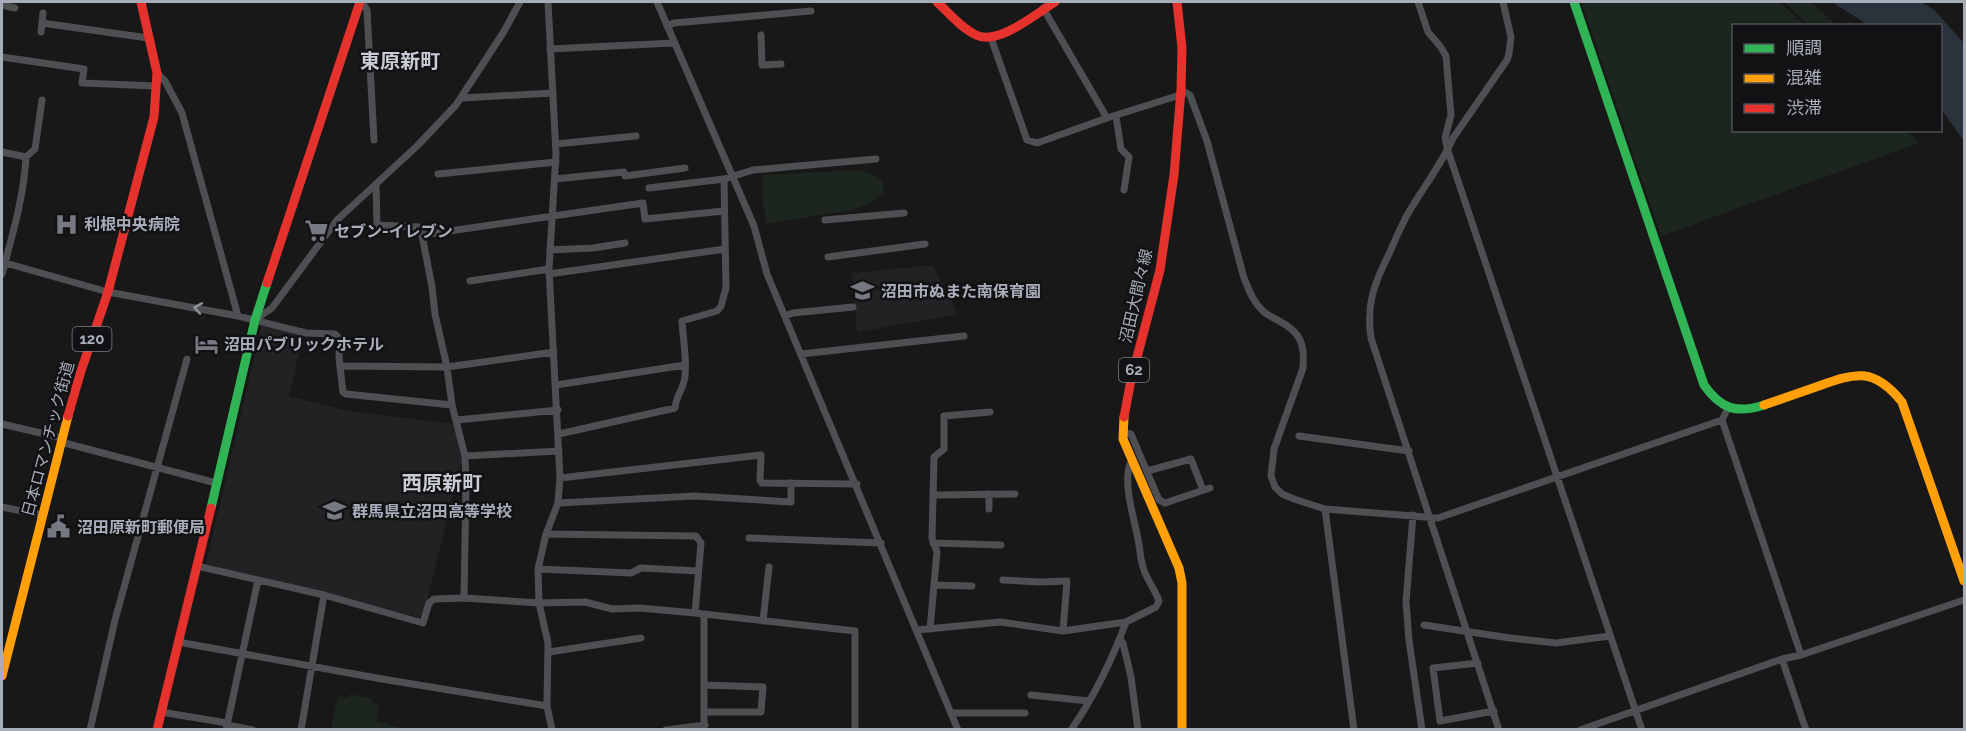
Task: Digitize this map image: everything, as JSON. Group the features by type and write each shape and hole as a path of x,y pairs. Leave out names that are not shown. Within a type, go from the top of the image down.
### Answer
{"main road":[{"name":"日本ロマンチック街道","path":"2,676 62,440 81,372 108,292 154,117 157,74 141,2"},
{"path":"157,729 255,320 361,2"},
{"path":"937,2 971,32 980,37 991,38 1004,33 1055,2"},
{"name":"沼田大間々線","path":"1177,2 1182,48 1174,175 1160,270 1131,380 1123,422 1123,439 1179,568 1182,583 1182,729"},
{"path":"1574,2 1704,385 1711,396 1728,408 1738,411 1751,409 1850,375 1860,374 1885,383 1893,389 1902,402 1958,567 1965,580"}],"street":[{"path":"361,2 367,10 374,140"},
{"path":"255,320 272,308 337,220 417,146 462,98 520,2"},
{"path":"548,2 556,144 549,272 560,478 558,503 546,534 538,569 539,603 549,652 547,706 552,729"},
{"path":"657,2 728,178 753,226 767,274 958,729"},
{"path":"1418,2 1428,32 1446,56 1450,116 1444,138 1448,151 1642,729"},
{"path":"1500,729 1368,323 1374,285 1406,217 1448,151 1453,138 1507,60 1511,37 1503,2"},
{"path":"2,5 15,8"},
{"path":"1043,8 1107,118"},
{"path":"667,26 674,23 812,10"},
{"path":"41,32 43,13"},
{"path":"42,23 148,38"},
{"path":"761,35 762,65 781,64"},
{"path":"991,38 1027,140 1037,143 1181,92 1190,95 1207,141 1244,278 1252,298 1264,313 1296,332 1301,340 1304,354 1302,368 1274,449 1271,476 1275,487 1282,494 1325,508 1438,518 1722,420 1728,408"},
{"path":"550,49 674,43"},
{"path":"2,57 84,69 82,83 156,86"},
{"path":"157,74 165,81 182,113 238,316"},
{"path":"462,98 553,93"},
{"path":"2,274 23,185 26,157 34,149 42,100"},
{"path":"1116,116 1121,149 1129,157 1124,189"},
{"path":"556,144 636,136"},
{"path":"2,152 26,157"},
{"path":"649,188 728,178 753,170 876,159"},
{"path":"438,174 556,162"},
{"path":"555,178 624,172 625,176 685,168"},
{"path":"559,434 675,408 676,399 686,376 682,321 717,311 721,306 726,288 724,211 728,178"},
{"path":"376,185 378,225 420,227 422,235 452,405 465,456 464,598"},
{"path":"422,235 643,204 645,219 724,211"},
{"path":"825,220 904,213"},
{"path":"550,250 594,248 625,243"},
{"path":"828,257 925,244"},
{"path":"470,280 725,249"},
{"path":"3,262 108,292 238,316 306,333 336,334 340,339 340,366 343,392 346,394 452,405"},
{"path":"785,316 793,313 853,307"},
{"path":"801,354 964,336"},
{"path":"340,366 447,367 554,352"},
{"path":"90,729 115,621 187,358"},
{"path":"556,385 685,365"},
{"path":"457,420 558,410"},
{"path":"930,628 937,552 932,538 934,457 945,449 944,416 990,412"},
{"path":"1722,420 1801,655"},
{"path":"2,424 216,483"},
{"path":"1123,433 1131,434 1159,500 1165,503 1207,489 1191,459 1147,471"},
{"path":"1299,436 1409,451"},
{"path":"465,456 560,451"},
{"path":"560,478 761,455 760,480 762,483 857,484"},
{"path":"917,630 1000,622 1063,631 1126,622 1156,607 1159,601 1143,568 1131,508 1128,466 1132,460"},
{"path":"558,503 695,496 791,502 791,483"},
{"path":"989,494 989,509"},
{"path":"933,495 1015,494"},
{"path":"2,507 42,516"},
{"path":"1325,508 1354,729"},
{"path":"1413,515 1406,602 1422,729"},
{"path":"546,534 696,536 701,543 695,613"},
{"path":"749,538 881,543"},
{"path":"933,543 1001,545"},
{"path":"197,566 324,596 423,623 429,603 434,599 464,598 539,603 585,602 612,609 640,608 855,631 855,729"},
{"path":"763,621 769,567"},
{"path":"538,569 631,573 641,568 698,571"},
{"path":"226,726 258,580"},
{"path":"1003,580 1067,581 1063,631"},
{"path":"934,585 972,586"},
{"path":"301,729 324,596"},
{"path":"1580,729 1782,659 1801,655 1965,600"},
{"path":"666,729 704,727 704,614"},
{"path":"1071,729 1089,701 1126,622"},
{"path":"1425,625 1556,643 1610,636"},
{"path":"549,652 641,638"},
{"path":"1119,640 1123,643 1131,677 1138,729"},
{"path":"178,642 547,706"},
{"path":"1782,659 1806,729"},
{"path":"1478,663 1433,668 1440,721 1494,711"},
{"path":"705,685 763,687 761,712 705,712"},
{"path":"1031,695 1089,701"},
{"path":"160,712 226,726 253,729"},
{"path":"952,713 1025,713"}],"shaded area":[{"path":"1581,2 1780,2 1803,24 1732,24 1732,132 1908,132 1919,143 1661,236"},
{"path":"1784,2 1811,2 1835,24 1807,24"},
{"path":"1832,2 1921,2 1934,10 1964,43 1964,141 1942,110 1942,24 1866,24"},
{"path":"861,170 882,179 884,192 872,202 852,210 767,224 762,198 763,175"},
{"path":"933,265 955,308 956,315 857,332 852,273"},
{"name":"群馬県立沼田高等学校","path":"262,324 303,336 289,396 348,411 456,424 462,459 423,616 419,617 206,564"},
{"path":"350,694 372,699 372,703 379,705 376,721 404,729 331,729 338,696 349,698"}],"traffic: fast":[{"path":"1574,2 1704,385 1717,400 1730,407 1745,409 1764,405"},
{"path":"211,508 255,320 267,283"}],"traffic: slow":[{"path":"1764,405 1853,376 1872,378 1892,390 1902,402 1964,581"},
{"path":"2,676 68,416"},
{"path":"1124,417 1123,439 1179,568 1182,583 1182,730"}],"traffic: jam":[{"path":"68,416 108,292 154,117 157,73 141,2"},
{"path":"267,283 360,2"},
{"path":"937,2 965,28 976,35 985,37 995,36 1017,27 1055,2"},
{"path":"1124,417 1131,380 1160,270 1174,175 1182,48 1177,2"},
{"path":"157,730 211,508"}],"place":[{"name":"利根中央病院","path":"66,224"},
{"name":"セブン-イレブン","path":"316,231"},
{"name":"沼田市ぬまた南保育園","path":"863,291"},
{"name":"沼田パブリックホテル","path":"206,344"},
{"name":"群馬県立沼田高等学校","path":"334,511"},
{"name":"沼田原新町郵便局","path":"59,527"}],"district":[{"name":"東原新町","path":"400,61"},
{"name":"西原新町","path":"442,483"}]}
